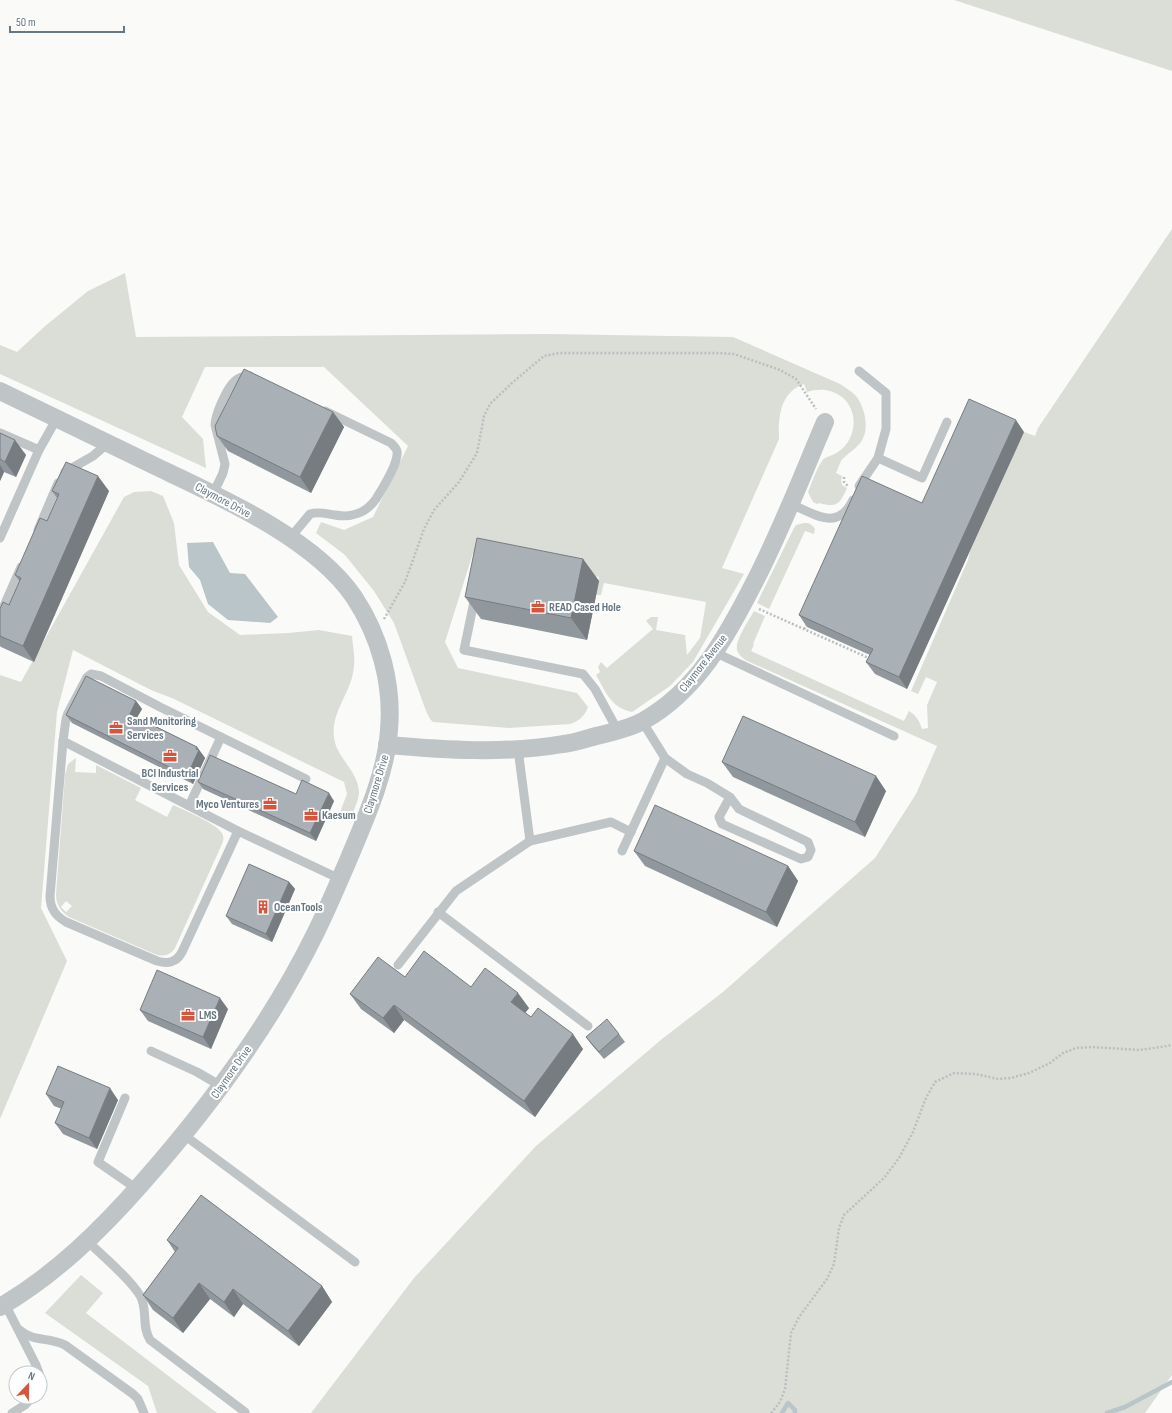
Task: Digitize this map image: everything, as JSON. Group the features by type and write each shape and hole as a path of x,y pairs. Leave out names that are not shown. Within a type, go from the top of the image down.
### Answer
{"street":[{"name":"Claymore Drive","path":"0,392 213,494 290,538 310,552 340,580 359,605 372,629 380,651 387,683 390,714 387,745 380,775 370,806 340,879 315,935 256,1036 184,1135 137,1189 87,1241 49,1274 2,1306"},
{"name":"Claymore Avenue","path":"387,745 458,750 518,749 564,744 618,731 642,721 666,706 686,688 714,652 744,602 762,568 791,504 825,422"}],"lane":[{"path":"791,504 830,519 841,515 849,507 861,483 878,458 886,429 886,393 859,371"},
{"path":"213,494 223,473 225,464 215,419 217,413 234,381 247,376 258,378"},
{"path":"290,538 310,514 320,512 348,516 361,512 372,505 380,493 397,456 395,447 391,444 318,407"},
{"path":"0,538 39,450 57,418"},
{"path":"878,458 922,478 947,422"},
{"path":"0,433 39,450"},
{"path":"34,537 63,474 93,456 108,443"},
{"path":"0,615 25,558"},
{"path":"477,585 464,650 583,674 595,688 618,731"},
{"path":"714,652 894,736"},
{"path":"238,831 182,952 176,960 171,963 157,962 66,922 55,913 50,902 50,896 66,719 84,681 91,674 101,676 306,779"},
{"path":"642,721 665,758 687,774 707,783 730,797 739,809 808,842 811,850 808,858 801,859 722,824 719,817 730,797"},
{"path":"189,806 221,737"},
{"path":"63,741 238,831 340,879"},
{"path":"518,749 530,841"},
{"path":"622,851 665,758"},
{"path":"398,965 438,912 456,891 530,841 611,822 631,832"},
{"path":"438,912 588,1026"},
{"path":"151,1051 197,1072 221,1086"},
{"path":"125,1098 98,1162 137,1189"},
{"path":"184,1135 355,1262"},
{"path":"87,1241 120,1273 142,1298 144,1305 145,1328 150,1340 245,1412"},
{"path":"2,1306 18,1329 36,1365"},
{"path":"18,1329 26,1336 56,1340 65,1345 133,1394 138,1399 144,1413"},
{"path":"12,1413 25,1405"}],"path":[{"path":"372,629 384,619 405,582 424,528 434,510 459,482 477,453 484,416 490,404 544,356 566,353 734,354 780,370 796,379 825,422"},
{"path":"844,476 843,481 846,485 858,490"},
{"path":"744,602 877,662"},
{"path":"804,629 808,622"},
{"path":"771,1413 780,1402 785,1389 792,1333 799,1317 827,1279 834,1264 839,1228 844,1215 884,1178 899,1158 913,1132 934,1082 954,1073 976,1074 998,1079 1029,1074 1050,1063 1063,1053 1076,1048 1092,1047 1139,1050 1172,1044"}],"shaded area":[{"path":"954,0 1172,0 1172,71"},
{"path":"1172,229 1172,1375 1145,1413 311,1413 414,1278 536,1146 662,1039 723,992 875,858 916,794 937,746 745,660 737,650 740,636 754,611 765,616 751,651 904,721 909,711 917,719 922,729 928,728 927,705 937,682 926,677 918,694 911,691 968,560 970,551 1024,432 1035,436 1038,428"},
{"path":"125,273 136,337 548,334 733,337 840,384 848,389 855,395 864,411 866,424 864,437 856,448 841,461 836,473 842,476 842,485 847,488 840,501 834,505 817,504 813,502 808,492 814,476 823,459 838,452 849,440 854,426 852,410 842,397 834,392 816,390 807,392 804,384 790,393 785,399 780,414 779,439 722,568 744,574 693,662 670,686 632,712 618,706 606,693 596,675 600,672 598,667 601,662 607,668 653,629 646,621 651,617 658,617 656,630 685,635 687,655 700,638 706,602 604,583 601,595 596,595 599,577 473,553 445,642 458,668 577,693 588,707 581,718 570,724 509,728 433,722 426,711 394,623 374,591 345,555 316,533 321,522 344,530 373,517 408,446 324,367 205,367 182,417 203,439 206,468 0,374 0,345 17,352 44,327 88,291"},
{"path":"151,491 163,496 174,523 179,565 208,612 240,635 319,630 352,636 354,668 351,681 335,720 334,737 339,751 358,784 358,799 350,821 343,821 339,815 347,794 344,782 172,698 151,690 73,650 57,712 41,908 67,961 0,1119 0,675 21,682 124,497 134,492"},
{"path":"804,523 813,526 815,529 814,534 805,531 769,609 757,603 794,528 796,525"},
{"path":"213,542 230,573 245,574 278,617 270,623 228,620 208,604 200,580 189,567 187,543"},
{"path":"76,758 75,772 96,773 96,765 141,788 135,800 167,817 173,805 213,825 223,834 222,844 172,952 163,956 157,955 69,917 59,907 56,894 65,775 68,764","holes":["66,901 72,906 66,912 61,907"]},
{"path":"81,1275 103,1293 86,1313 217,1413 157,1413 148,1386 45,1313"}],"building":[{"path":"244,369 333,412 300,477 217,436 215,426"},
{"path":"969,399 1016,420 899,677 866,662 873,649 799,615 862,476 922,503"},
{"path":"0,433 15,440 5,462 0,459"},
{"path":"66,462 98,476 23,646 0,636 0,609 3,602 9,605 21,578 15,575 40,518 47,521 59,494 52,491"},
{"path":"477,538 583,559 571,618 465,597"},
{"path":"86,676 136,701 130,714 197,747 196,749 199,750 187,776 66,715"},
{"path":"743,716 876,776 855,822 722,762"},
{"path":"210,755 296,794 302,780 329,793 310,833 198,782"},
{"path":"655,805 788,866 766,912 634,851"},
{"name":"OceanTools","path":"249,864 289,882 266,934 226,916"},
{"path":"424,951 471,987 485,968 518,993 511,1002 531,1017 538,1008 573,1034 524,1101 394,1005 383,1018 350,994 378,957 405,977"},
{"name":"LMS","path":"157,970 220,998 203,1037 140,1010"},
{"path":"607,1019 619,1034 599,1052 586,1037"},
{"path":"58,1066 110,1088 89,1138 55,1123 64,1102 46,1094"},
{"path":"201,1195 322,1286 288,1331 233,1289 224,1302 199,1283 173,1318 143,1295 178,1248 167,1240"}],"waterway":[{"path":"1107,1413 1125,1407 1172,1382"},
{"path":"782,1413 788,1403 795,1410 795,1413"}],"place":[{"name":"READ Cased Hole","path":"538,607"},
{"name":"Sand Monitoring Services","path":"116,728"},
{"name":"BCI Industrial Services","path":"170,756"},
{"name":"Myco Ventures","path":"270,804"},
{"name":"Kaesum","path":"311,815"},
{"name":"OceanTools","path":"263,907"},
{"name":"LMS","path":"188,1015"}]}
